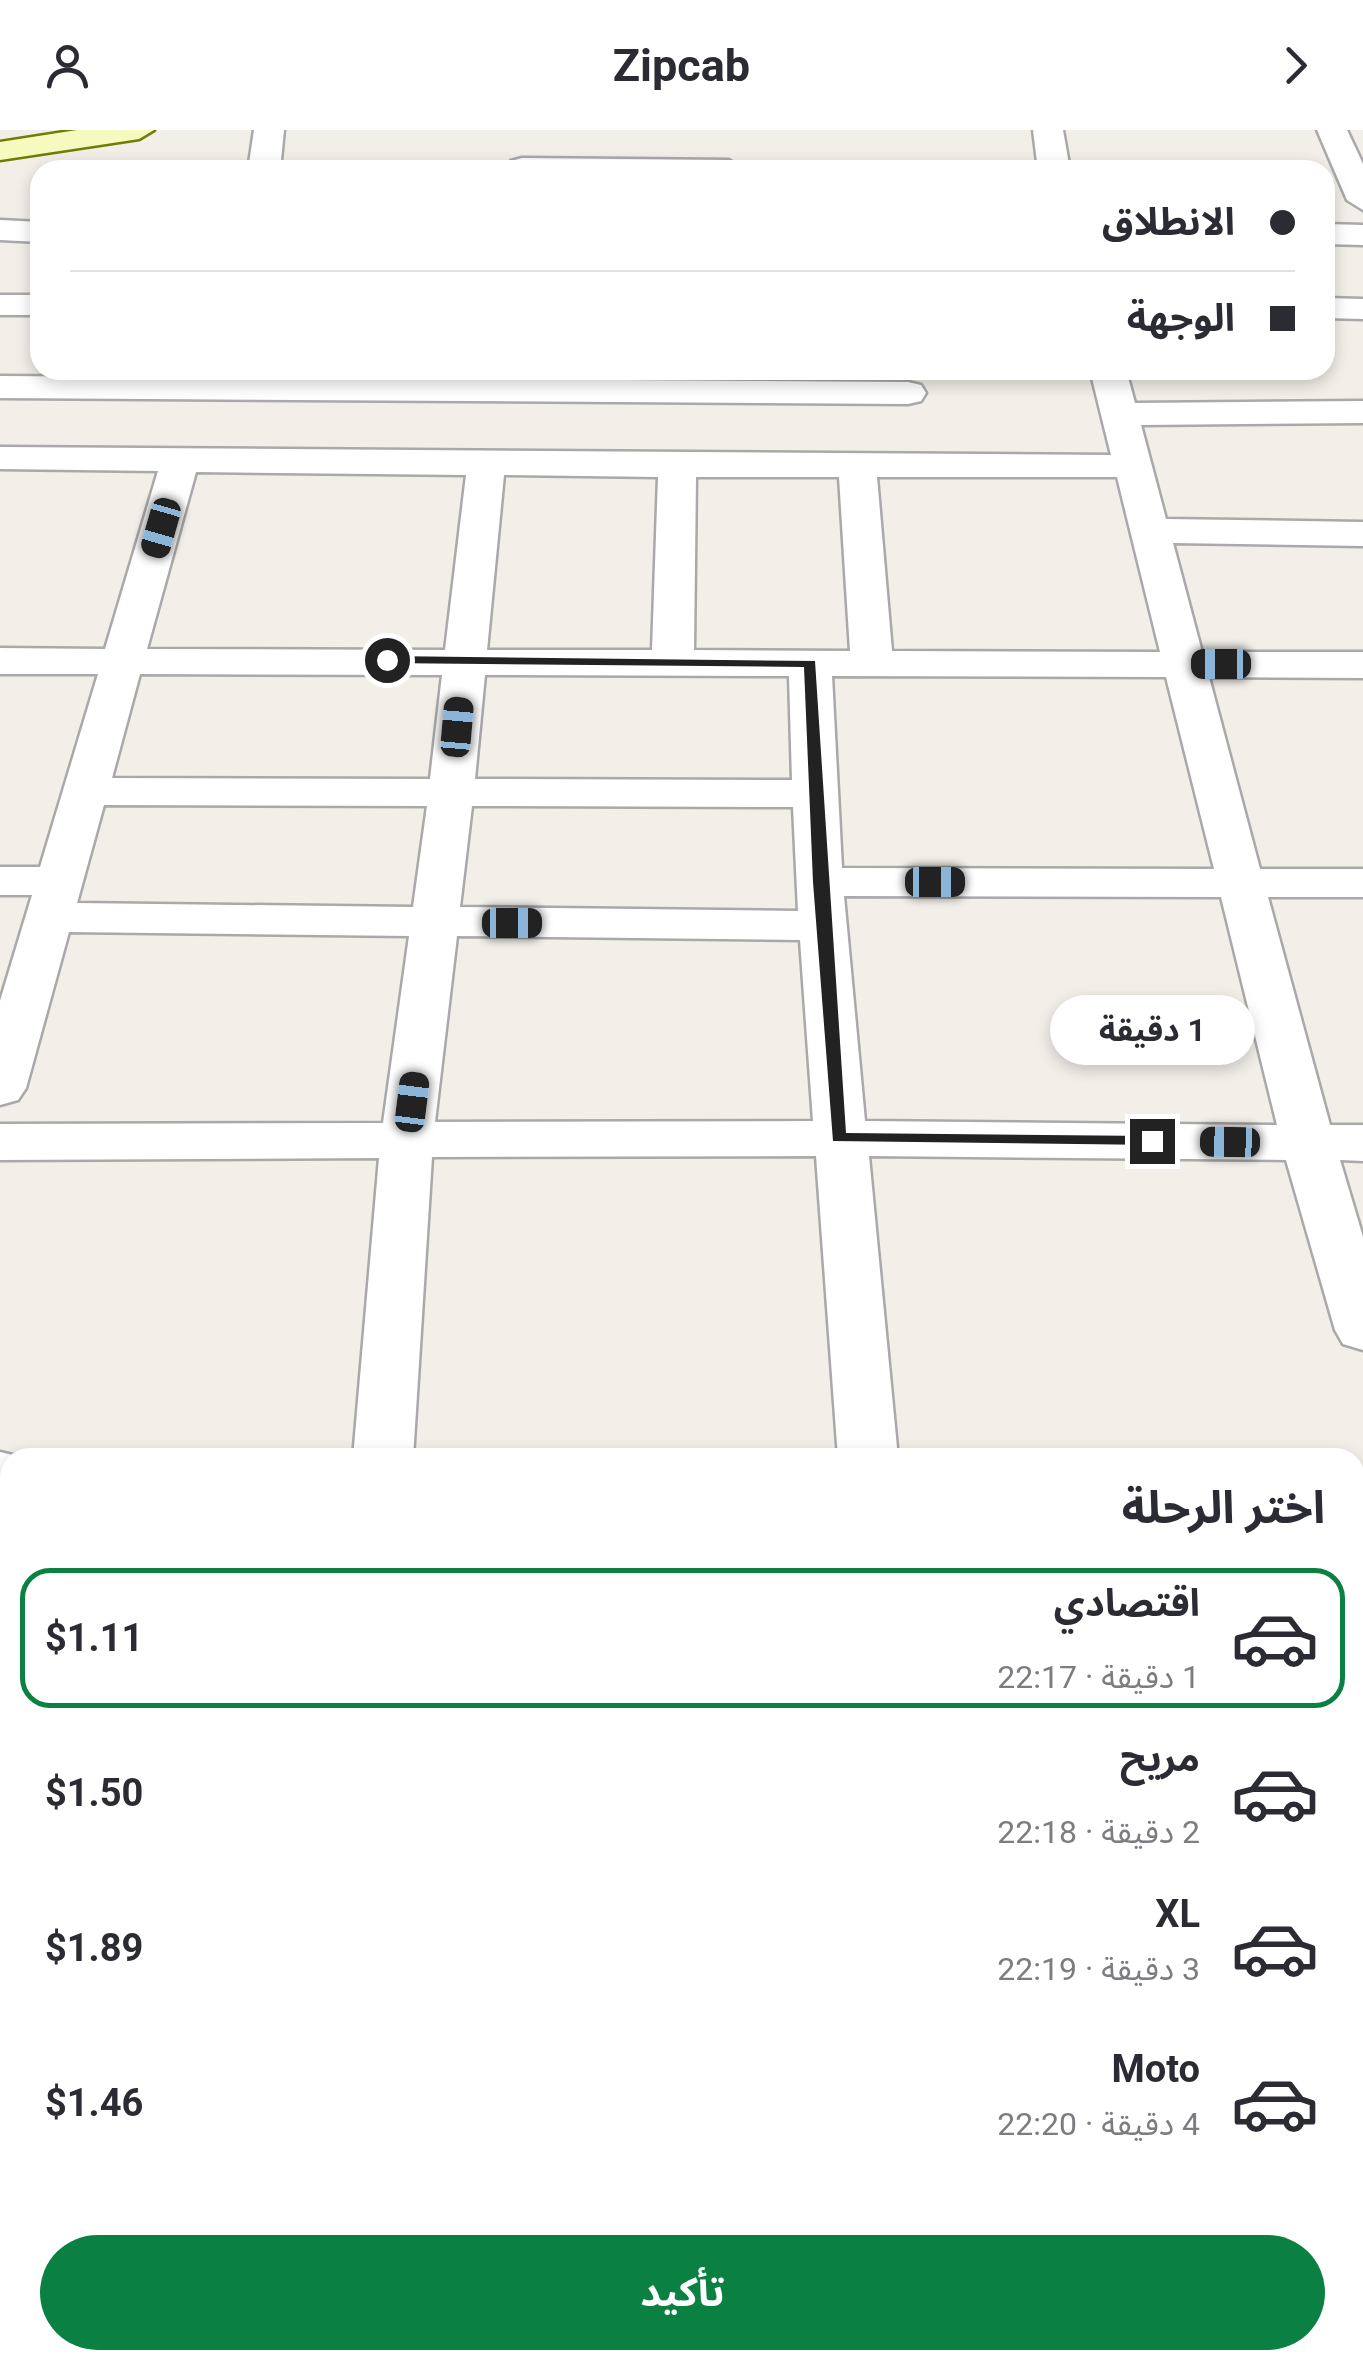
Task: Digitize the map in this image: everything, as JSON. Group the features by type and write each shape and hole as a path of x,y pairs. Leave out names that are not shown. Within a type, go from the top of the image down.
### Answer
{"main road":[{"path":"0,151 139,130"}],"street":[{"path":"265,160 269,130"},
{"path":"522,130 522,160"},
{"path":"695,160 696,130"},
{"path":"1048,130 1052,160"},
{"path":"1332,130 1345,171 1363,200"},
{"path":"0,230 30,232"},
{"path":"1335,234 1363,234"},
{"path":"0,305 30,305"},
{"path":"1335,308 1363,308"},
{"path":"0,387 304,380"},
{"path":"332,464 347,380"},
{"path":"626,380 906,381 921,466"},
{"path":"1363,412 1114,392 1308,1143 1363,1330"},
{"path":"0,458 332,464 1131,466"},
{"path":"0,1088 180,461"},
{"path":"384,1448 407,1138 451,794 486,464"},
{"path":"673,662 677,466"},
{"path":"856,466 872,663"},
{"path":"1152,531 1363,534"},
{"path":"0,661 1363,665"},
{"path":"810,663 821,904 867,1448"},
{"path":"86,791 816,794"},
{"path":"0,881 57,899 434,922 1242,884 1363,883"},
{"path":"0,1142 839,1138 1363,1142"}],"route":[{"path":"387,660 810,663 820,882 839,1138 1152,1141"}]}
